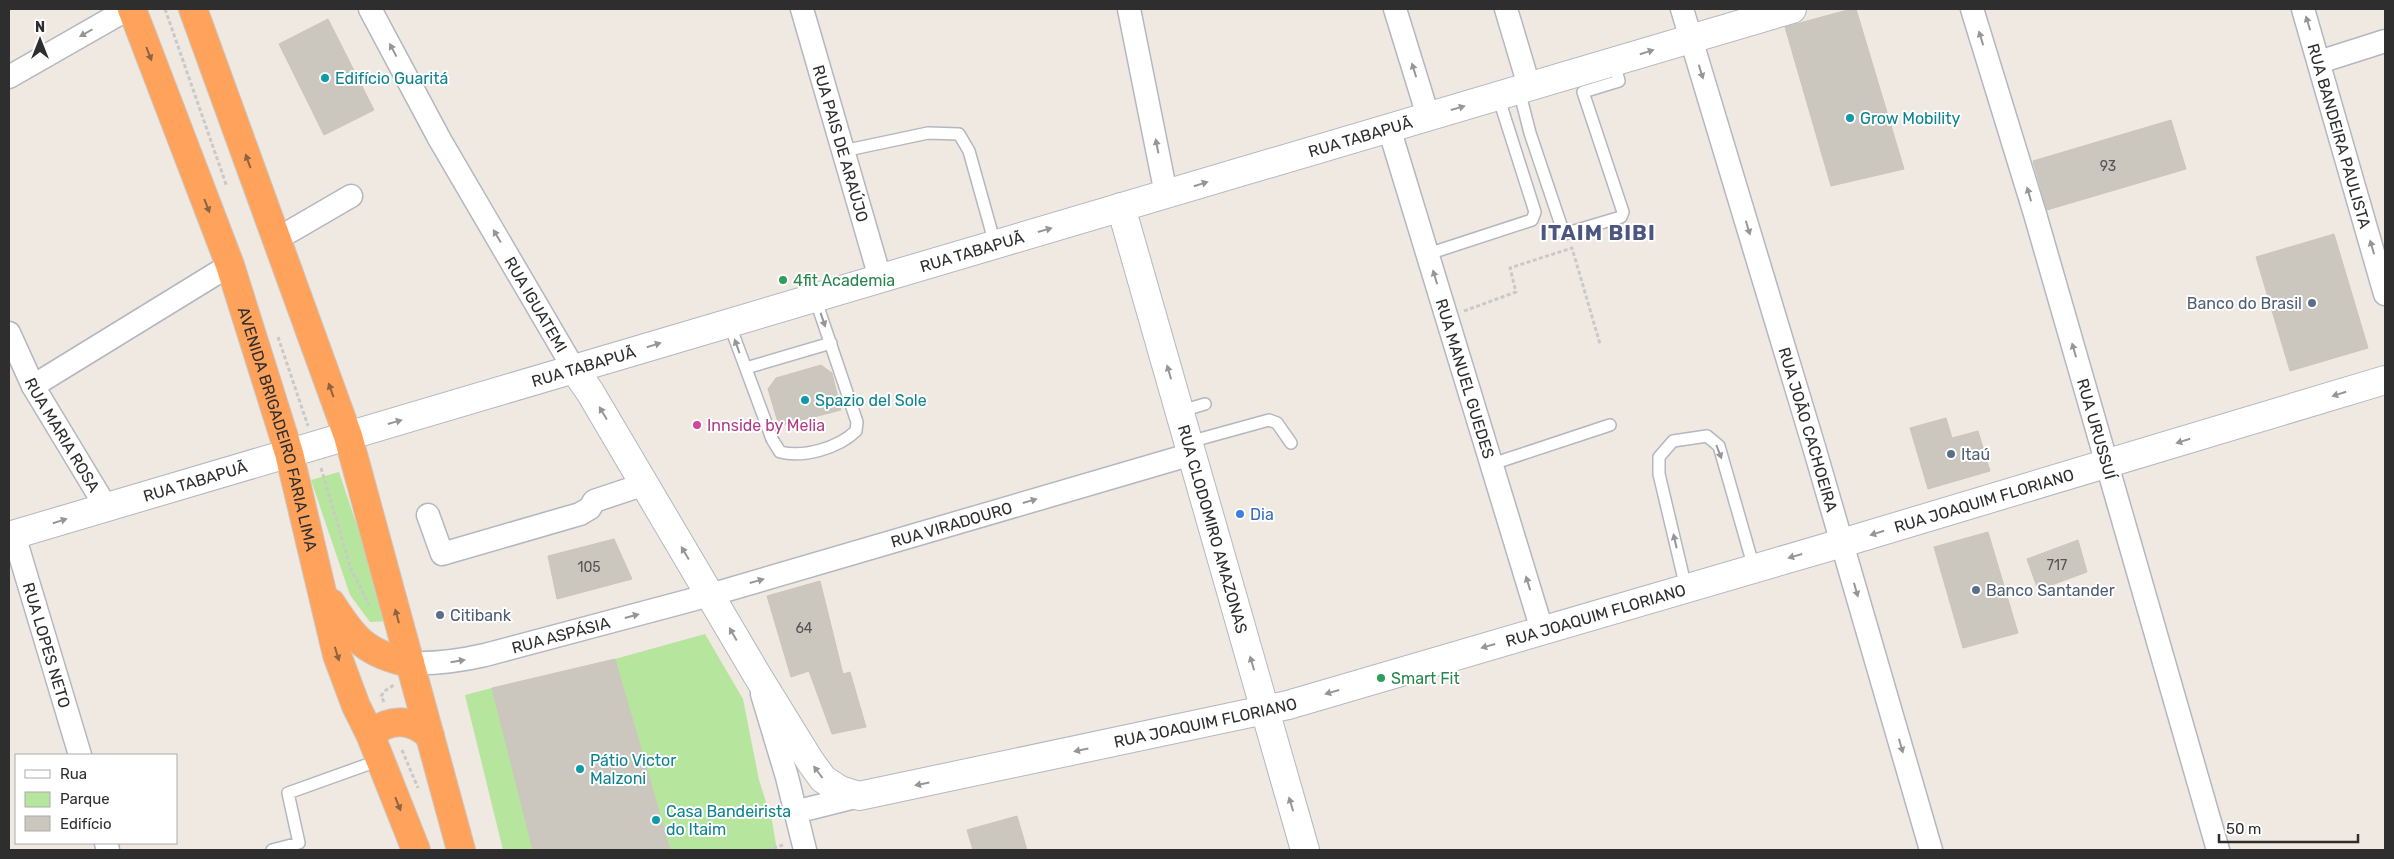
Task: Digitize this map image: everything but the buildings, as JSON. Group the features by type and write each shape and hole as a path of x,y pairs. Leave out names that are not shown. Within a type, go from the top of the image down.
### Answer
{"highway":[{"name":"AVENIDA BRIGADEIRO FARIA LIMA","path":"130,9 230,265 289,454 337,655 356,706 370,734 416,850"},
{"path":"193,9 348,436 461,850"},
{"path":"321,590 355,638 367,648 383,656 410,663"},
{"path":"370,734 380,726 402,721 413,723 430,736"}],"street":[{"path":"9,77 130,9"},
{"name":"RUA IGUATEMI","path":"370,9 440,140 757,675 823,779 840,790 859,796"},
{"name":"RUA PAIS DE ARAÚJO","path":"802,9 880,278"},
{"path":"1129,9 1166,194"},
{"path":"1395,9 1428,116"},
{"path":"1506,9 1515,91"},
{"name":"RUA JOÃO CACHOEIRA","path":"1682,9 1842,543 1927,849"},
{"name":"RUA TABAPUÃ","path":"11,536 1792,9"},
{"name":"RUA URUSSUÍ","path":"1972,9 2023,172 2218,850"},
{"name":"RUA BANDEIRA PAULISTA","path":"2303,9 2385,294"},
{"path":"2319,62 2385,41"},
{"name":"RUA MANUEL GUEDES","path":"1389,128 1542,630"},
{"path":"277,239 351,196"},
{"name":"RUA CLODOMIRO AMAZONAS","path":"1121,207 1193,408 1191,448 1306,850"},
{"path":"32,386 230,265"},
{"name":"RUA MARIA ROSA","path":"9,333 32,386 106,507"},
{"name":"RUA JOAQUIM FLORIANO","path":"795,812 859,796 1265,710 1842,543 2385,380"},
{"name":"RUA VIRADOURO","path":"710,595 1191,448"},
{"path":"428,515 442,554 580,514 590,508 594,501 645,484"},
{"name":"RUA LOPES NETO","path":"11,536 80,754"},
{"name":"RUA ASPÁSIA","path":"410,663 458,662 485,656 710,595"},
{"path":"757,675 804,850"}],"lane":[{"path":"1515,91 1564,234 1573,233 1621,217 1623,212 1583,92 1619,81 1614,61"},
{"path":"1428,254 1532,220 1535,212 1515,91"},
{"path":"843,151 928,133 960,134 968,151 995,244"},
{"path":"729,323 772,439 780,452 793,455 817,451 850,437 856,430 856,422 815,298"},
{"path":"746,368 831,343"},
{"path":"1191,448 1269,420 1276,422 1291,443"},
{"path":"1492,464 1610,425"},
{"path":"1686,588 1659,474 1659,456 1673,441 1707,436 1719,446 1754,568"},
{"path":"272,850 298,843 288,793 380,760"}],"path":[{"path":"1447,317 1516,292 1510,268 1572,248 1600,344"}],"green space":[{"path":"339,472 389,621 370,622 350,595 311,480"},
{"path":"705,634 743,699 759,780 772,821 777,850 670,850 615,659"},
{"path":"492,688 533,850 503,850 465,695"}],"place":[{"name":"Edifício Guaritá","path":"325,78"},
{"name":"Grow Mobility","path":"1850,118"},
{"name":"4fit Academia","path":"783,280"},
{"name":"Banco do Brasil","path":"2312,303"},
{"name":"Spazio del Sole","path":"805,400"},
{"name":"Innside by Melia","path":"697,425"},
{"name":"Itaú","path":"1951,454"},
{"name":"Dia","path":"1240,514"},
{"name":"Banco Santander","path":"1976,590"},
{"name":"Citibank","path":"440,615"},
{"name":"Smart Fit","path":"1381,678"},
{"name":"Pátio Victor Malzoni","path":"580,769"},
{"name":"Casa Bandeirista do Itaim","path":"656,820"}],"district":[{"name":"ITAIM BIBI","path":"1598,232"}]}
